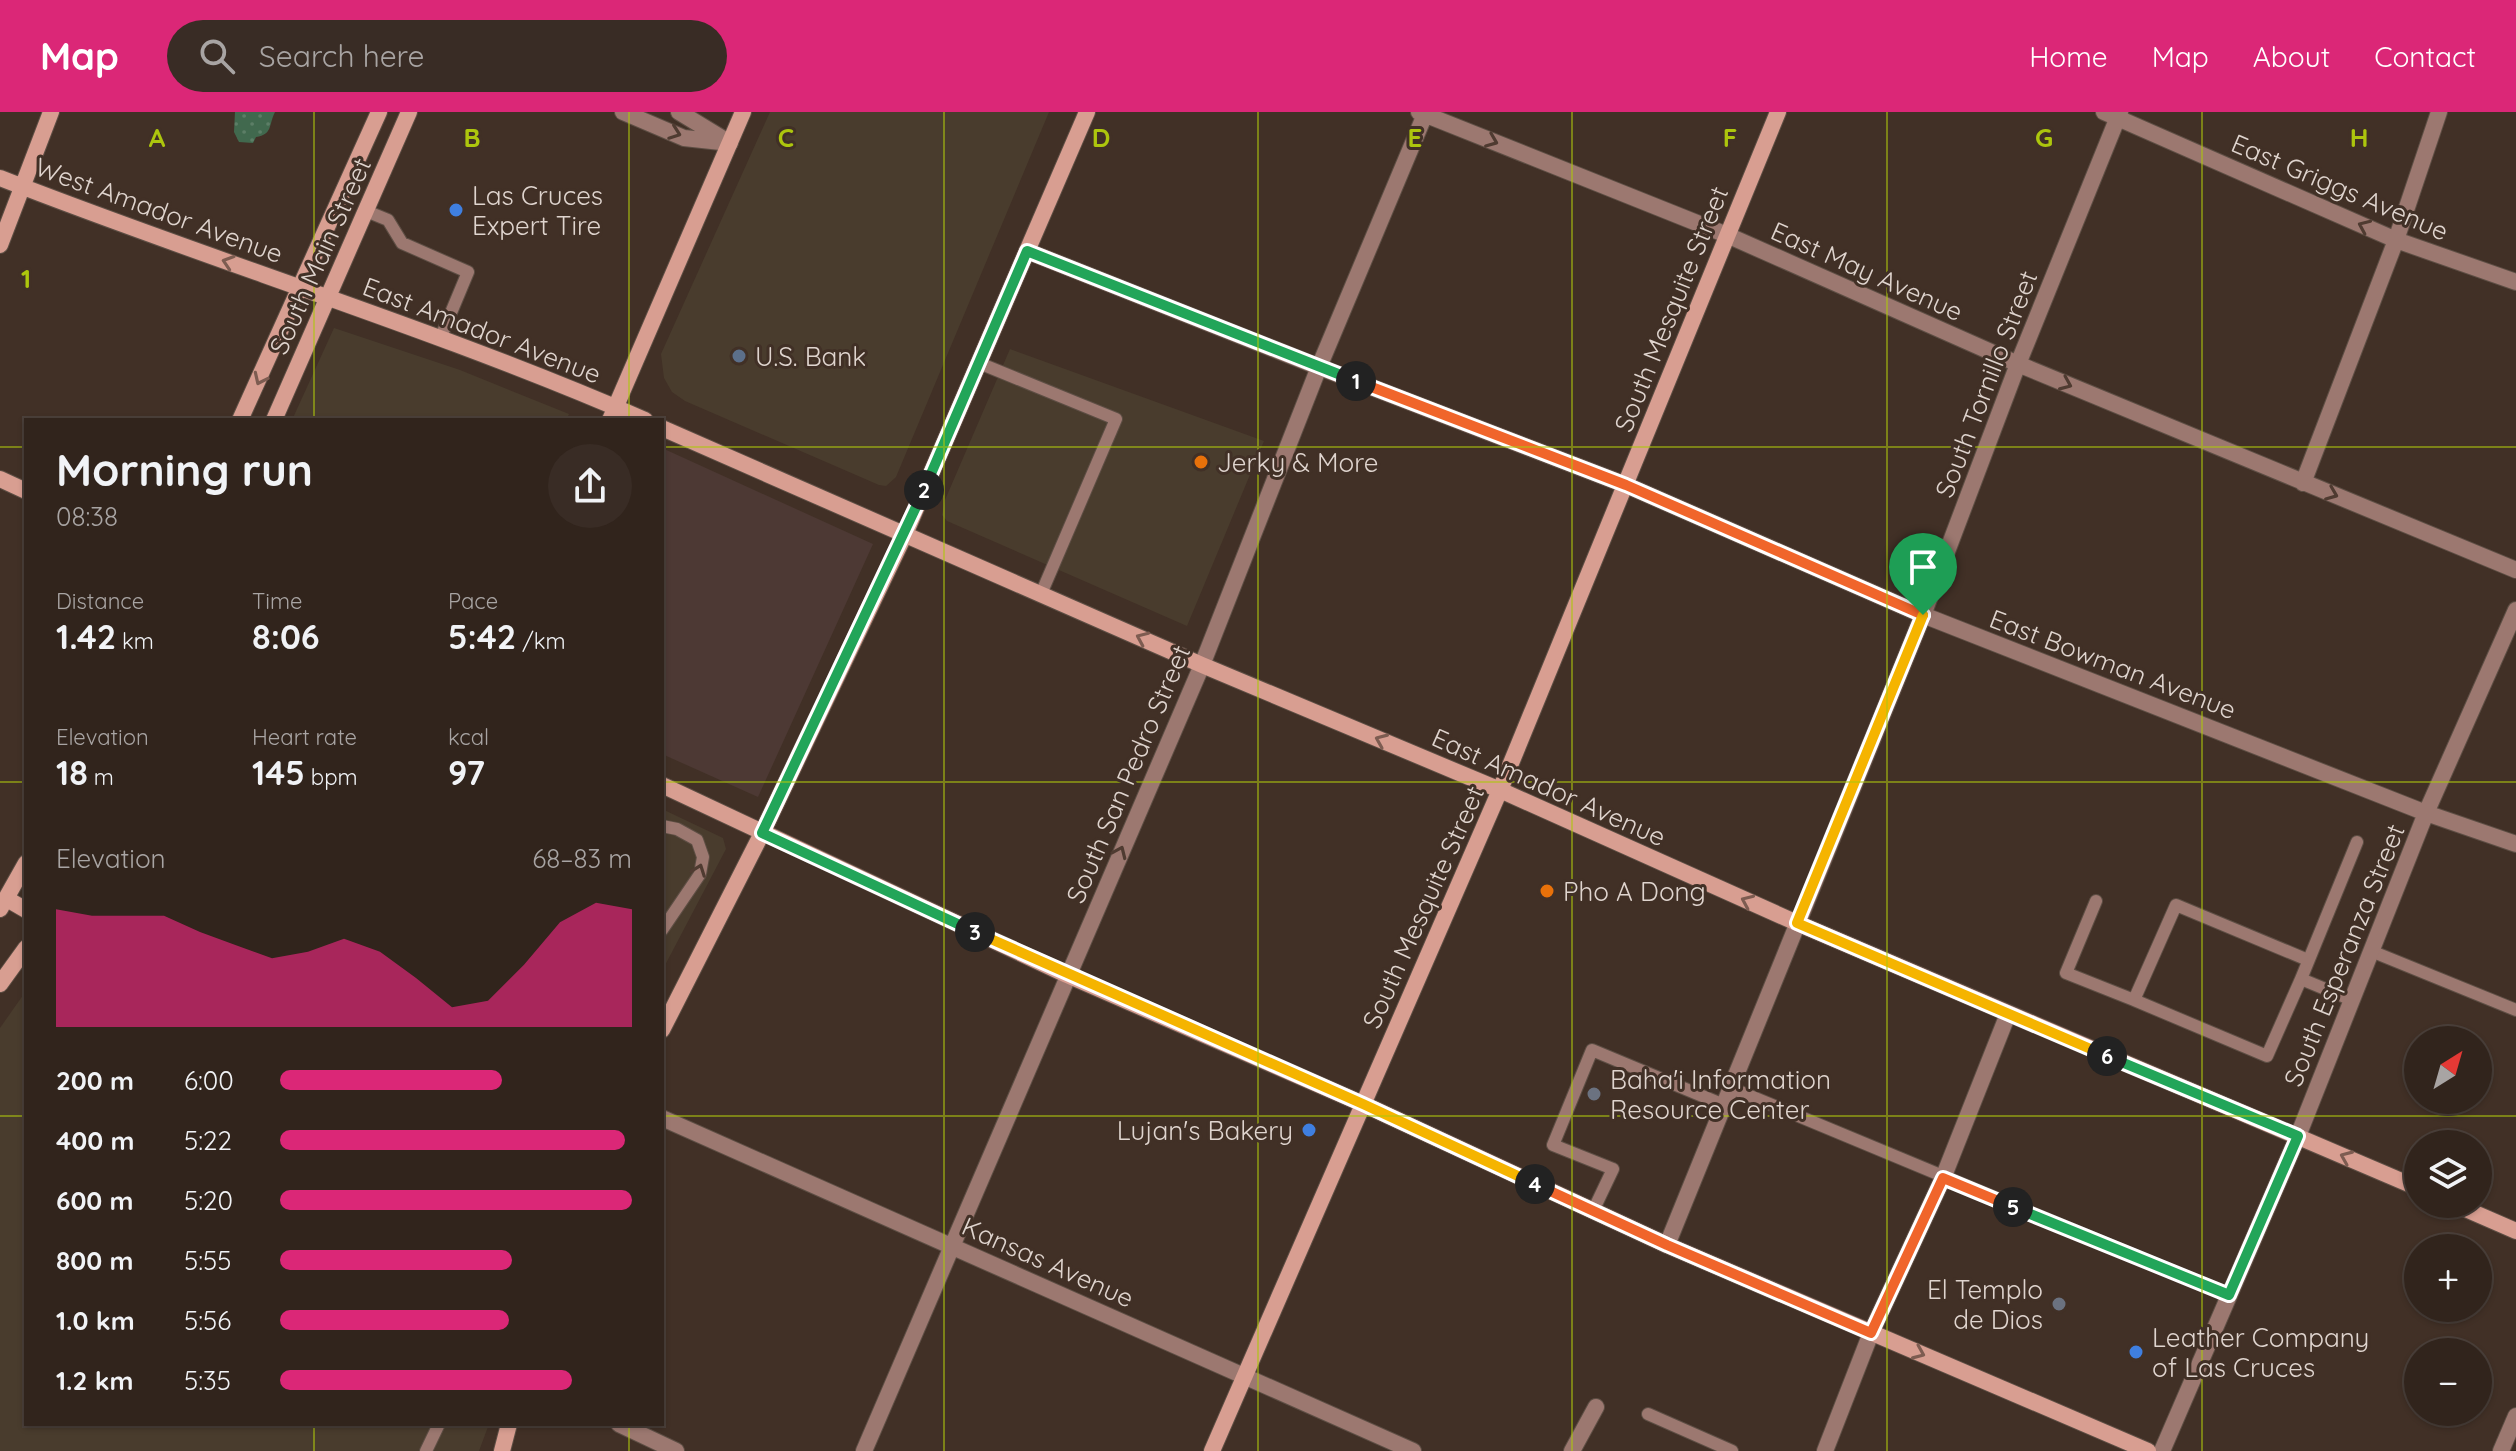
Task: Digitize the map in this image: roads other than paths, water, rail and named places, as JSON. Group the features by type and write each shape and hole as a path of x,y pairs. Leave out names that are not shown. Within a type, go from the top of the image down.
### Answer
{"main road":[{"path":"0,245 51,112"},
{"name":"South Main Street","path":"241,418 379,112"},
{"name":"South Main Street","path":"275,418 409,112"},
{"path":"613,414 743,112"},
{"path":"664,1026 762,833 905,534 1087,112"},
{"name":"South Mesquite Street","path":"1212,1451 1500,790 1778,112"},
{"name":"West Amador Avenue","path":"0,178 188,249 302,286"},
{"name":"East Amador Avenue","path":"302,286 440,339 613,414 634,418"},
{"name":"East Amador Avenue","path":"664,429 1202,665 1500,790 1797,923 2404,1182"},
{"path":"0,479 24,490"},
{"path":"664,786 1067,975 1363,1104 1667,1245 2148,1451"},
{"path":"24,867 4,904 24,909"},
{"path":"0,984 24,951"},
{"path":"2486,1218 2516,1231"},
{"path":"502,1451 508,1426"}],"street":[{"path":"623,112 684,138 730,143"},
{"path":"679,112 730,143"},
{"path":"2303,483 2396,240 2439,112"},
{"name":"East May Avenue","path":"1424,113 1727,235 2018,364 2516,570"},
{"name":"South San Pedro Street","path":"864,1451 1202,665 1319,367 1424,113"},
{"name":"East Griggs Avenue","path":"2114,114 2396,240 2516,282"},
{"name":"South Tornillo Street","path":"1667,1245 1923,615 2114,114"},
{"name":"East Bowman Avenue","path":"1027,251 1626,485 1923,615 2426,813 2516,844"},
{"name":"South Esperanza Street","path":"2162,1451 2298,1136 2426,813 2516,610"},
{"path":"1825,1451 1871,1333 1943,1178 2008,1014"},
{"name":"Kansas Avenue","path":"664,1119 1413,1451"},
{"path":"1572,1451 1596,1407"},
{"path":"2501,1451 2516,1416"},
{"path":"623,1426 676,1451"}],"lane":[{"path":"366,211 388,220 402,243 468,272 440,339"},
{"path":"979,363 1116,419 1041,594"},
{"path":"664,826 677,829 697,840 703,857 700,874 664,927"},
{"path":"2096,901 2066,973 2267,1056 2357,842"},
{"path":"2134,1000 2176,905 2308,960"},
{"path":"2371,951 2516,1010"},
{"path":"2301,979 2352,1000"},
{"path":"1593,1211 1613,1169 1553,1145 1592,1050 1724,1105"},
{"path":"1731,1088 2229,1295"},
{"path":"1648,1414 1732,1451"},
{"path":"426,1451 438,1426"}],"place":[{"name":"Las Cruces Expert Tire","path":"456,210"},
{"name":"U.S. Bank","path":"739,356"},
{"name":"Jerky & More","path":"1201,462"},
{"name":"Pho A Dong","path":"1547,891"},
{"name":"Baha'i Information Resource Center","path":"1594,1094"},
{"name":"Lujan's Bakery","path":"1309,1130"},
{"name":"El Templo de Dios","path":"2059,1304"},
{"name":"Leather Company of Las Cruces","path":"2136,1352"}]}
